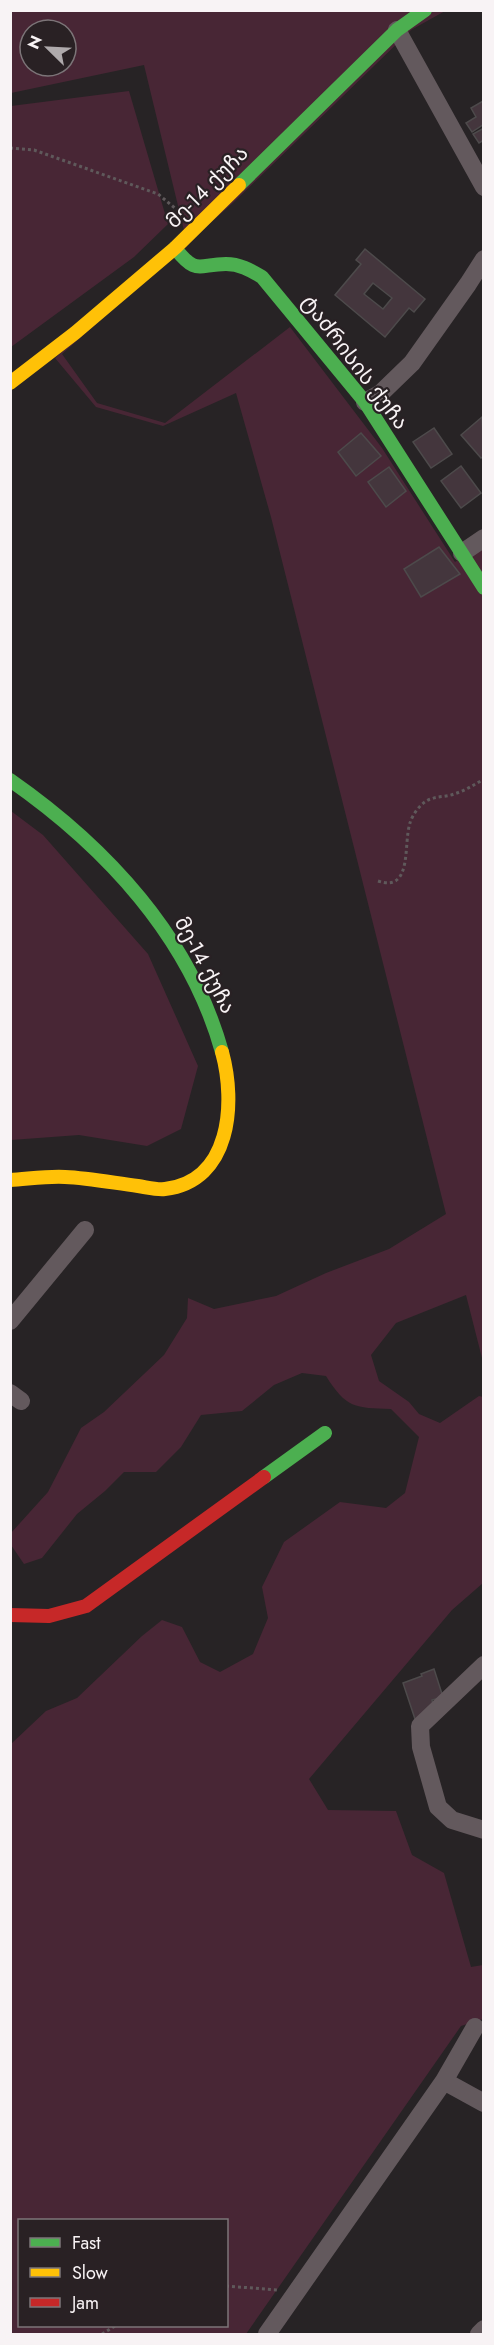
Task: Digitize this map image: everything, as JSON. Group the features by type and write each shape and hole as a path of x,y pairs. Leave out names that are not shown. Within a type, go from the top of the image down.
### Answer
{"street":[{"name":"მე-14 ქუჩა","path":"10,383 75,333 175,248 397,30 425,10"},
{"path":"397,30 483,187"},
{"name":"ტაძრისის ქუჩა","path":"175,248 185,261 201,268 225,264 244,267 262,277 365,402 483,588"},
{"path":"365,402 381,393 412,363 483,259"},
{"path":"462,553 483,538"},
{"name":"მე-14 ქუჩა","path":"10,780 33,795 90,843 123,877 159,921 201,995 219,1037 228,1080 228,1113 223,1140 213,1162 199,1177 179,1187 163,1190 65,1177 10,1180"},
{"path":"10,1321 85,1230"},
{"path":"10,1615 44,1618 61,1616 86,1606 325,1433"},
{"path":"483,1665 420,1726 421,1748 438,1808 452,1820 483,1830"},
{"path":"267,2334 444,2081 475,2027"},
{"path":"444,2081 483,2103"},
{"path":"479,2334 483,2329"}],"path":[{"path":"10,148 34,150 158,194 197,227"},
{"path":"378,881 389,885 395,883 401,874 410,823 417,810 429,799 446,797 483,779"},
{"path":"228,2286 297,2291"}],"shaded area":[{"path":"11,11 445,11 411,30 234,202 62,354 97,403 165,423 290,327 382,448 455,562 483,543 483,1362 466,1295 396,1323 371,1355 379,1381 409,1402 419,1414 440,1423 479,1396 483,1397 483,1583 452,1610 309,1779 328,1810 396,1811 412,1855 444,1873 471,1967 483,1965 483,2019 461,2026 246,2334 11,2334 11,1744 46,1711 77,1698 162,1620 182,1627 200,1662 220,1672 253,1654 268,1618 262,1587 284,1542 340,1502 386,1508 405,1493 419,1437 391,1409 360,1407 352,1404 340,1395 326,1376 302,1373 274,1385 242,1411 201,1415 181,1447 156,1472 124,1472 77,1514 42,1558 24,1564 11,1545 11,1533 48,1492 81,1428 104,1412 164,1355 187,1318 188,1298 214,1309 276,1296 326,1273 389,1249 446,1214 271,517 236,393 163,426 96,407 55,358 187,243 144,65 11,93"},
{"path":"129,91 168,224 134,257 11,347 11,106"},
{"path":"11,811 43,835 148,954 198,1066 181,1129 147,1146 79,1135 11,1140"}],"building":[{"path":"483,101 484,124 472,132 466,123 476,117 471,108"},
{"path":"484,128 484,140 479,143 473,134"},
{"path":"365,249 425,299 414,312 409,308 385,337 335,295 361,264 356,260","holes":["373,283 392,298 383,309 364,294"]},
{"path":"482,417 484,456 481,458 461,435"},
{"path":"434,428 452,454 431,468 413,442"},
{"path":"361,433 381,456 356,476 338,452"},
{"path":"461,466 481,493 461,508 441,481"},
{"path":"389,467 406,491 386,507 368,482"},
{"path":"439,547 460,574 421,597 404,569"},
{"path":"434,1669 443,1697 432,1700 434,1709 416,1722 403,1683"}],"traffic: fast":[{"path":"239,185 397,30 425,10"},
{"path":"175,248 193,265 236,265 262,277 365,402 484,588"},
{"path":"10,780 79,835 111,865 140,898 166,933 189,970 208,1010 222,1052"},
{"path":"264,1477 325,1433"}],"traffic: slow":[{"path":"10,383 75,333 175,248 239,185"},
{"path":"10,1180 65,1177 155,1189 165,1189 187,1183 204,1171 216,1156 224,1137 228,1116 228,1094 222,1052"}],"traffic: jam":[{"path":"10,1615 49,1616 86,1606 264,1477"}]}
